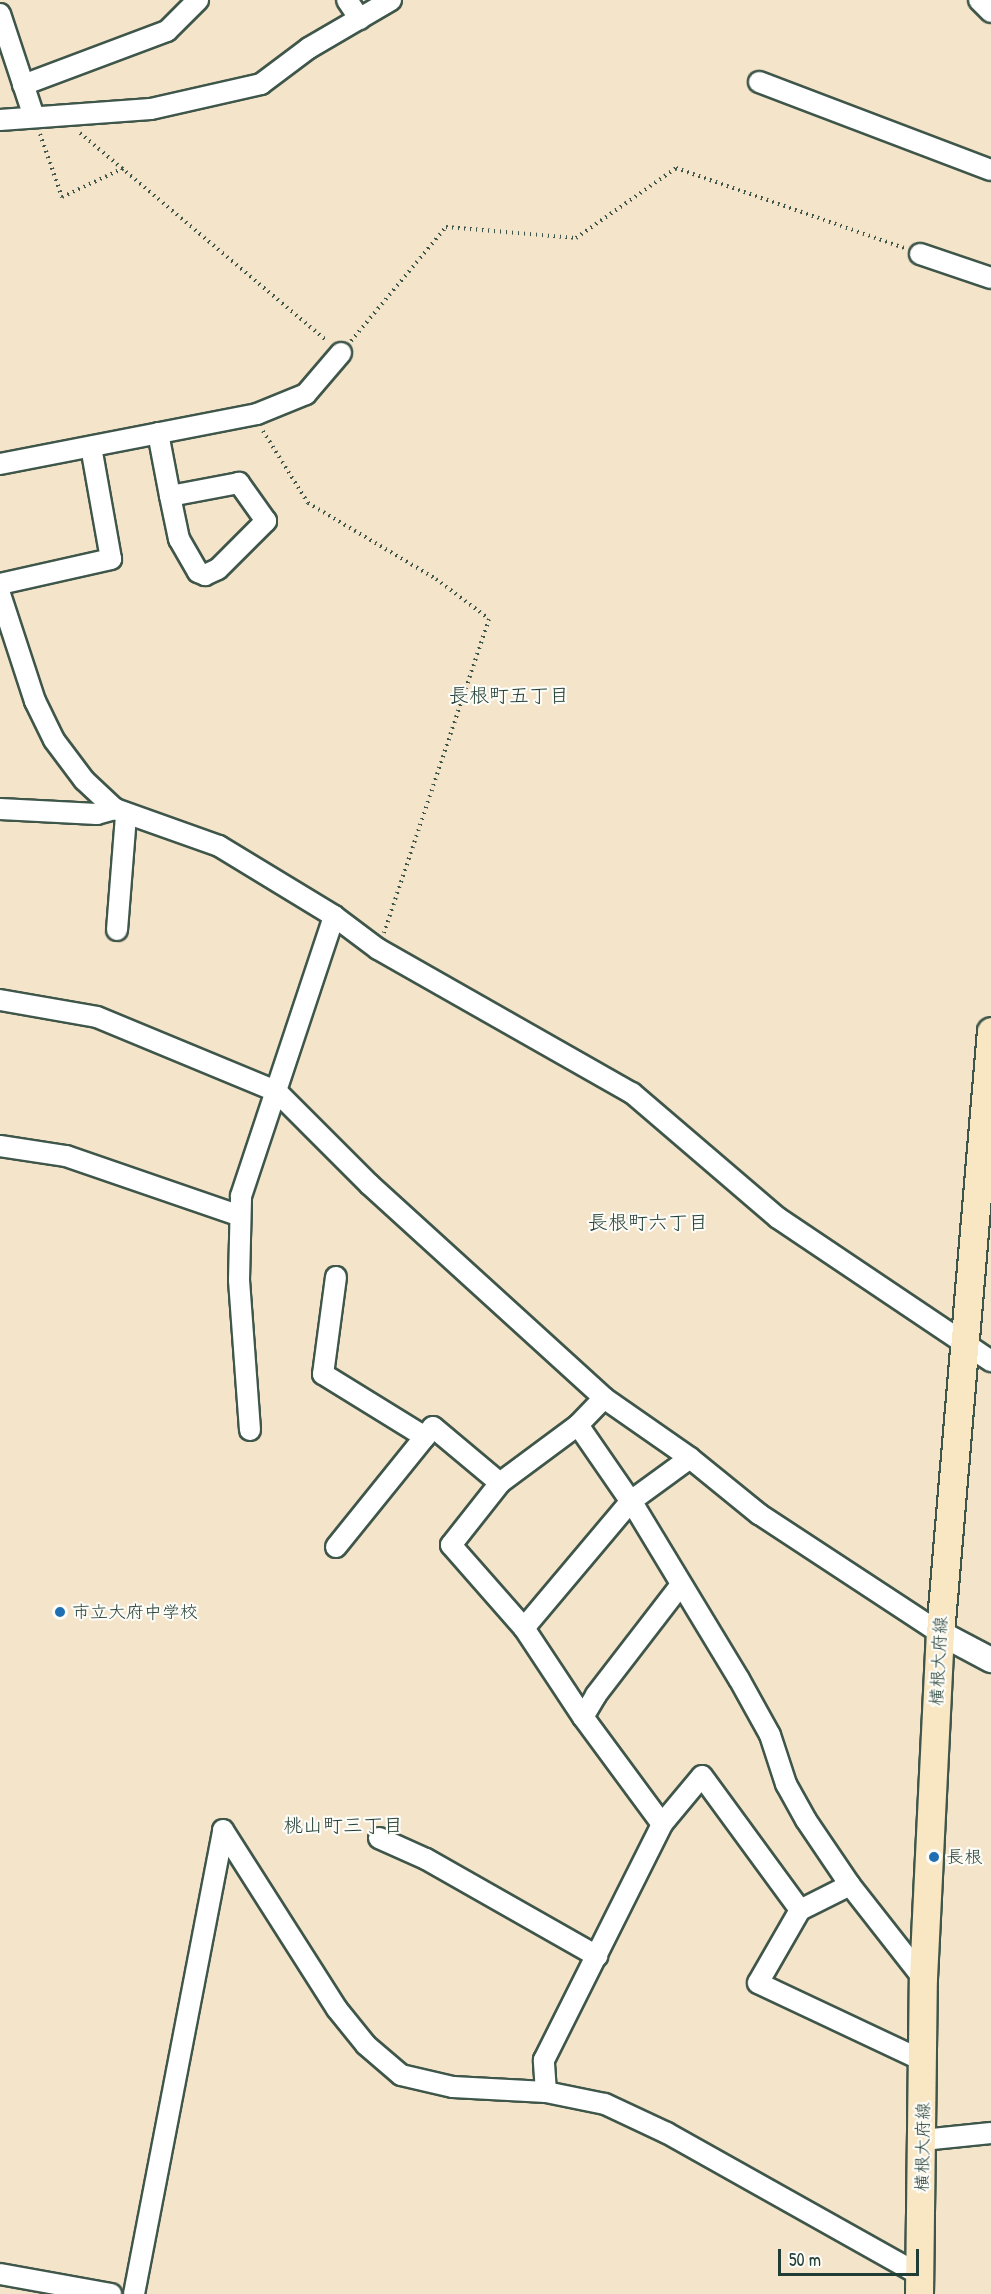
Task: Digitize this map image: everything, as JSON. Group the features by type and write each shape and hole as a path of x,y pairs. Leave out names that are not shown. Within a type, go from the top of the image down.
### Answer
{"main road":[{"name":"横根大府線","path":"920,2284 924,2061 923,1978 940,1634 991,1031"}],"street":[{"path":"23,85 167,31 198,0"},
{"path":"347,0 360,19"},
{"path":"0,120 151,109 261,84 309,48 392,0"},
{"path":"979,0 991,12"},
{"path":"0,14 34,117"},
{"path":"759,82 991,170"},
{"path":"920,254 991,278"},
{"path":"0,464 257,414 306,394 341,353"},
{"path":"159,433 170,496 179,539 198,572 205,575 218,569 266,521 264,513 239,483 170,496"},
{"path":"0,584 111,559 91,447"},
{"path":"0,594 35,701 54,740 84,780 120,812 219,846 334,916 378,949 632,1093 778,1218 891,1297 965,1342 991,1361"},
{"path":"0,808 97,814 120,812"},
{"path":"117,930 120,812"},
{"path":"250,1430 239,1280 241,1196 334,916"},
{"path":"0,1000 97,1017 276,1091 369,1184 604,1398 690,1458 759,1514 940,1634 991,1660"},
{"path":"0,1146 66,1156 240,1216"},
{"path":"336,1277 323,1374 424,1437"},
{"path":"604,1398 578,1425 500,1484 451,1545 524,1628 583,1717 662,1824"},
{"path":"578,1425 631,1501 770,1735 786,1784 806,1820 850,1885 923,1978"},
{"path":"336,1547 433,1427 500,1484"},
{"path":"524,1628 631,1501 690,1458"},
{"path":"583,1717 596,1695 680,1586"},
{"path":"546,2091 544,2060 662,1824 702,1776 800,1910"},
{"path":"134,2294 223,1830 337,2008 366,2046 401,2075 453,2087 546,2091 605,2104 668,2133 920,2284"},
{"path":"379,1838 426,1858 597,1956"},
{"path":"850,1885 800,1910 758,1983 924,2061"},
{"path":"923,2140 991,2133"},
{"path":"0,2274 111,2294"}],"path":[{"path":"64,114 67,123 124,168 341,353 446,227 576,238 676,168 920,254"},
{"path":"34,117 62,197 124,168"},
{"path":"257,414 259,425 308,502 436,579 489,619 378,949"}],"place":[{"name":"市立大府中学校","path":"60,1612"},
{"name":"長根","path":"934,1857"}],"district":[{"name":"長根町五丁目","path":"509,694"},
{"name":"長根町六丁目","path":"648,1221"},
{"name":"桃山町三丁目","path":"343,1824"}]}
